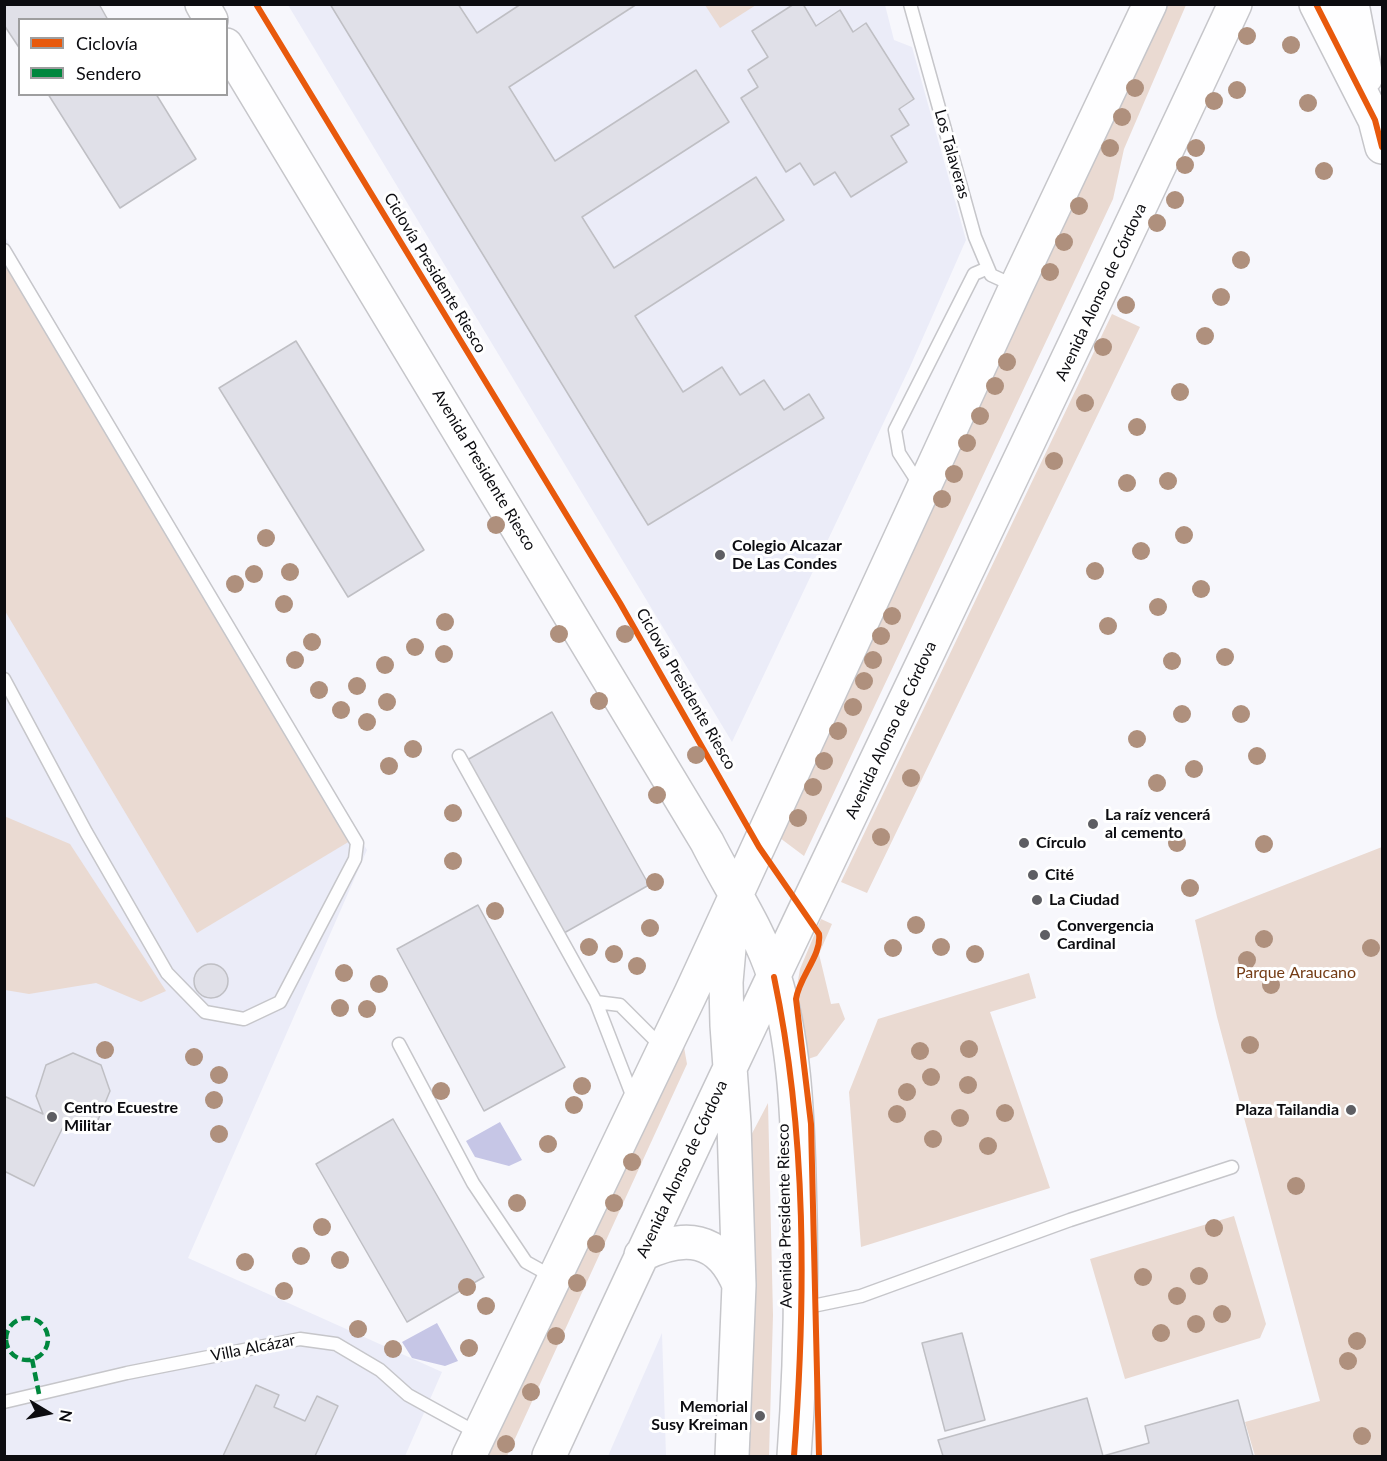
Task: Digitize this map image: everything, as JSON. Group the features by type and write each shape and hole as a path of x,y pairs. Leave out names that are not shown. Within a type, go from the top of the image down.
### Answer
{"main road":[{"path":"202,4 210,18"},
{"path":"474,1445 735,898 1016,287 1150,4"},
{"name":"Avenida Alonso de Córdova","path":"549,1456 641,1255 1235,4"},
{"path":"1316,4 1379,133"},
{"path":"1352,4 1379,133"},
{"name":"Avenida Presidente Riesco","path":"228,48 521,529 707,842 757,936 774,977 792,1070 797,1130 801,1308 794,1456"},
{"path":"732,1456 739,1285 726,982 735,898"},
{"path":"641,1255 663,1244 686,1241 704,1245 719,1254 732,1268 739,1285"}],"lane":[{"name":"Los Talaveras","path":"910,4 975,237 988,268"},
{"path":"4,250 357,843 355,859 280,1002 244,1019 205,1012 167,973 86,832 4,679"},
{"path":"923,490 899,453 895,430 974,274 988,268 991,275 1016,287"},
{"path":"459,756 596,1002 637,1106"},
{"path":"596,1002 620,1005 664,1049"},
{"path":"399,1044 473,1183 513,1243 526,1262 555,1278"},
{"path":"801,1308 861,1296 1070,1220 1232,1167"},
{"name":"Villa Alcázar","path":"4,1402 128,1373 300,1339 336,1344 380,1370 408,1395 474,1445"}],"shaded area":[{"name":"Colegio Alcazar De Las Condes","path":"288,5 885,5 894,40 912,47 966,240 909,369 732,742"},
{"path":"4,235 367,850 188,1258 442,1372 405,1456 5,1456"},
{"path":"662,1333 666,1456 608,1456"}],"green space":[{"path":"705,5 756,5 720,28"},
{"path":"1165,5 1186,5 1124,149 1113,199 804,856 780,838"},
{"path":"4,261 350,841 197,933 5,611"},
{"path":"1112,314 1140,327 867,893 841,882"},
{"path":"4,816 70,844 166,991 141,1002 96,983 29,994 5,990"},
{"name":"Parque Araucano","path":"1382,847 1382,1456 1255,1456 1245,1422 1320,1401 1217,1017 1195,920"},
{"path":"821,919 832,924 819,954 831,1004 839,1003 845,1019 817,1056 808,1059 797,986 800,969"},
{"path":"1029,973 1036,998 990,1012 1050,1188 861,1247 849,1092 878,1019"},
{"path":"675,1029 684,1047 687,1064 507,1456 476,1456"},
{"path":"768,1103 773,1315 769,1456 741,1456 747,1143"},
{"path":"1234,1216 1266,1324 1260,1338 1125,1379 1090,1259"}],"water":[{"path":"500,1122 522,1160 509,1166 475,1157 466,1141"},
{"path":"437,1323 458,1361 445,1366 412,1358 402,1342"}],"building":[{"path":"4,4 99,4 107,18 18,18 18,46 4,25"},
{"path":"330,4 458,4 477,33 521,4 637,4 509,87 555,161 696,70 729,122 582,217 614,268 756,177 784,220 635,316 683,392 722,367 740,395 764,380 784,410 809,394 824,418 648,525"},
{"path":"794,4 803,4 816,26 840,10 853,32 866,23 914,99 899,109 909,125 891,136 907,162 851,197 835,172 814,185 800,163 786,172 741,98 758,87 748,70 768,57 752,31"},
{"path":"49,96 157,96 196,159 120,208"},
{"path":"296,341 424,550 348,597 219,388"},
{"path":"552,712 649,885 564,933 467,760"},
{"path":"478,905 565,1067 484,1111 397,949"},
{"path":"211,964 223,969 228,981 223,993 211,998 199,993 194,981 199,969"},
{"name":"Centro Ecuestre Militar","path":"73,1053 101,1065 110,1091 98,1120 64,1125 34,1186 4,1171 4,1096 43,1114 36,1096 46,1065"},
{"path":"393,1119 484,1277 407,1322 316,1164"},
{"path":"962,1333 985,1420 945,1431 922,1343"},
{"path":"256,1385 279,1395 274,1407 305,1421 317,1396 338,1406 315,1456 223,1456"},
{"path":"1087,1398 1103,1456 943,1456 938,1440"},
{"path":"1238,1400 1253,1456 1103,1456 1149,1443 1145,1426"}],"marked path":[{"path":"27,1318 42,1324 48,1339 42,1354 27,1360 12,1354 6,1339 12,1324 27,1318"},
{"path":"32,1359 39,1394"}],"cycle path":[{"name":"Ciclovía Presidente Riesco","path":"256,4 620,603 759,847 819,934 817,950 796,999 811,1124 819,1456"},
{"path":"1316,4 1375,120 1382,147"},
{"path":"774,977 793,1096 801,1216 801,1336 794,1456"}],"place":[{"name":"Colegio Alcazar De Las Condes","path":"720,555"},
{"name":"La raíz vencerá al cemento","path":"1093,824"},
{"name":"Círculo","path":"1024,843"},
{"name":"Cité","path":"1033,875"},
{"name":"La Ciudad","path":"1037,900"},
{"name":"Convergencia Cardinal","path":"1045,935"},
{"name":"Plaza Tailandia","path":"1351,1110"},
{"name":"Centro Ecuestre Militar","path":"52,1117"},
{"name":"Memorial Susy Kreiman","path":"760,1416"}]}
